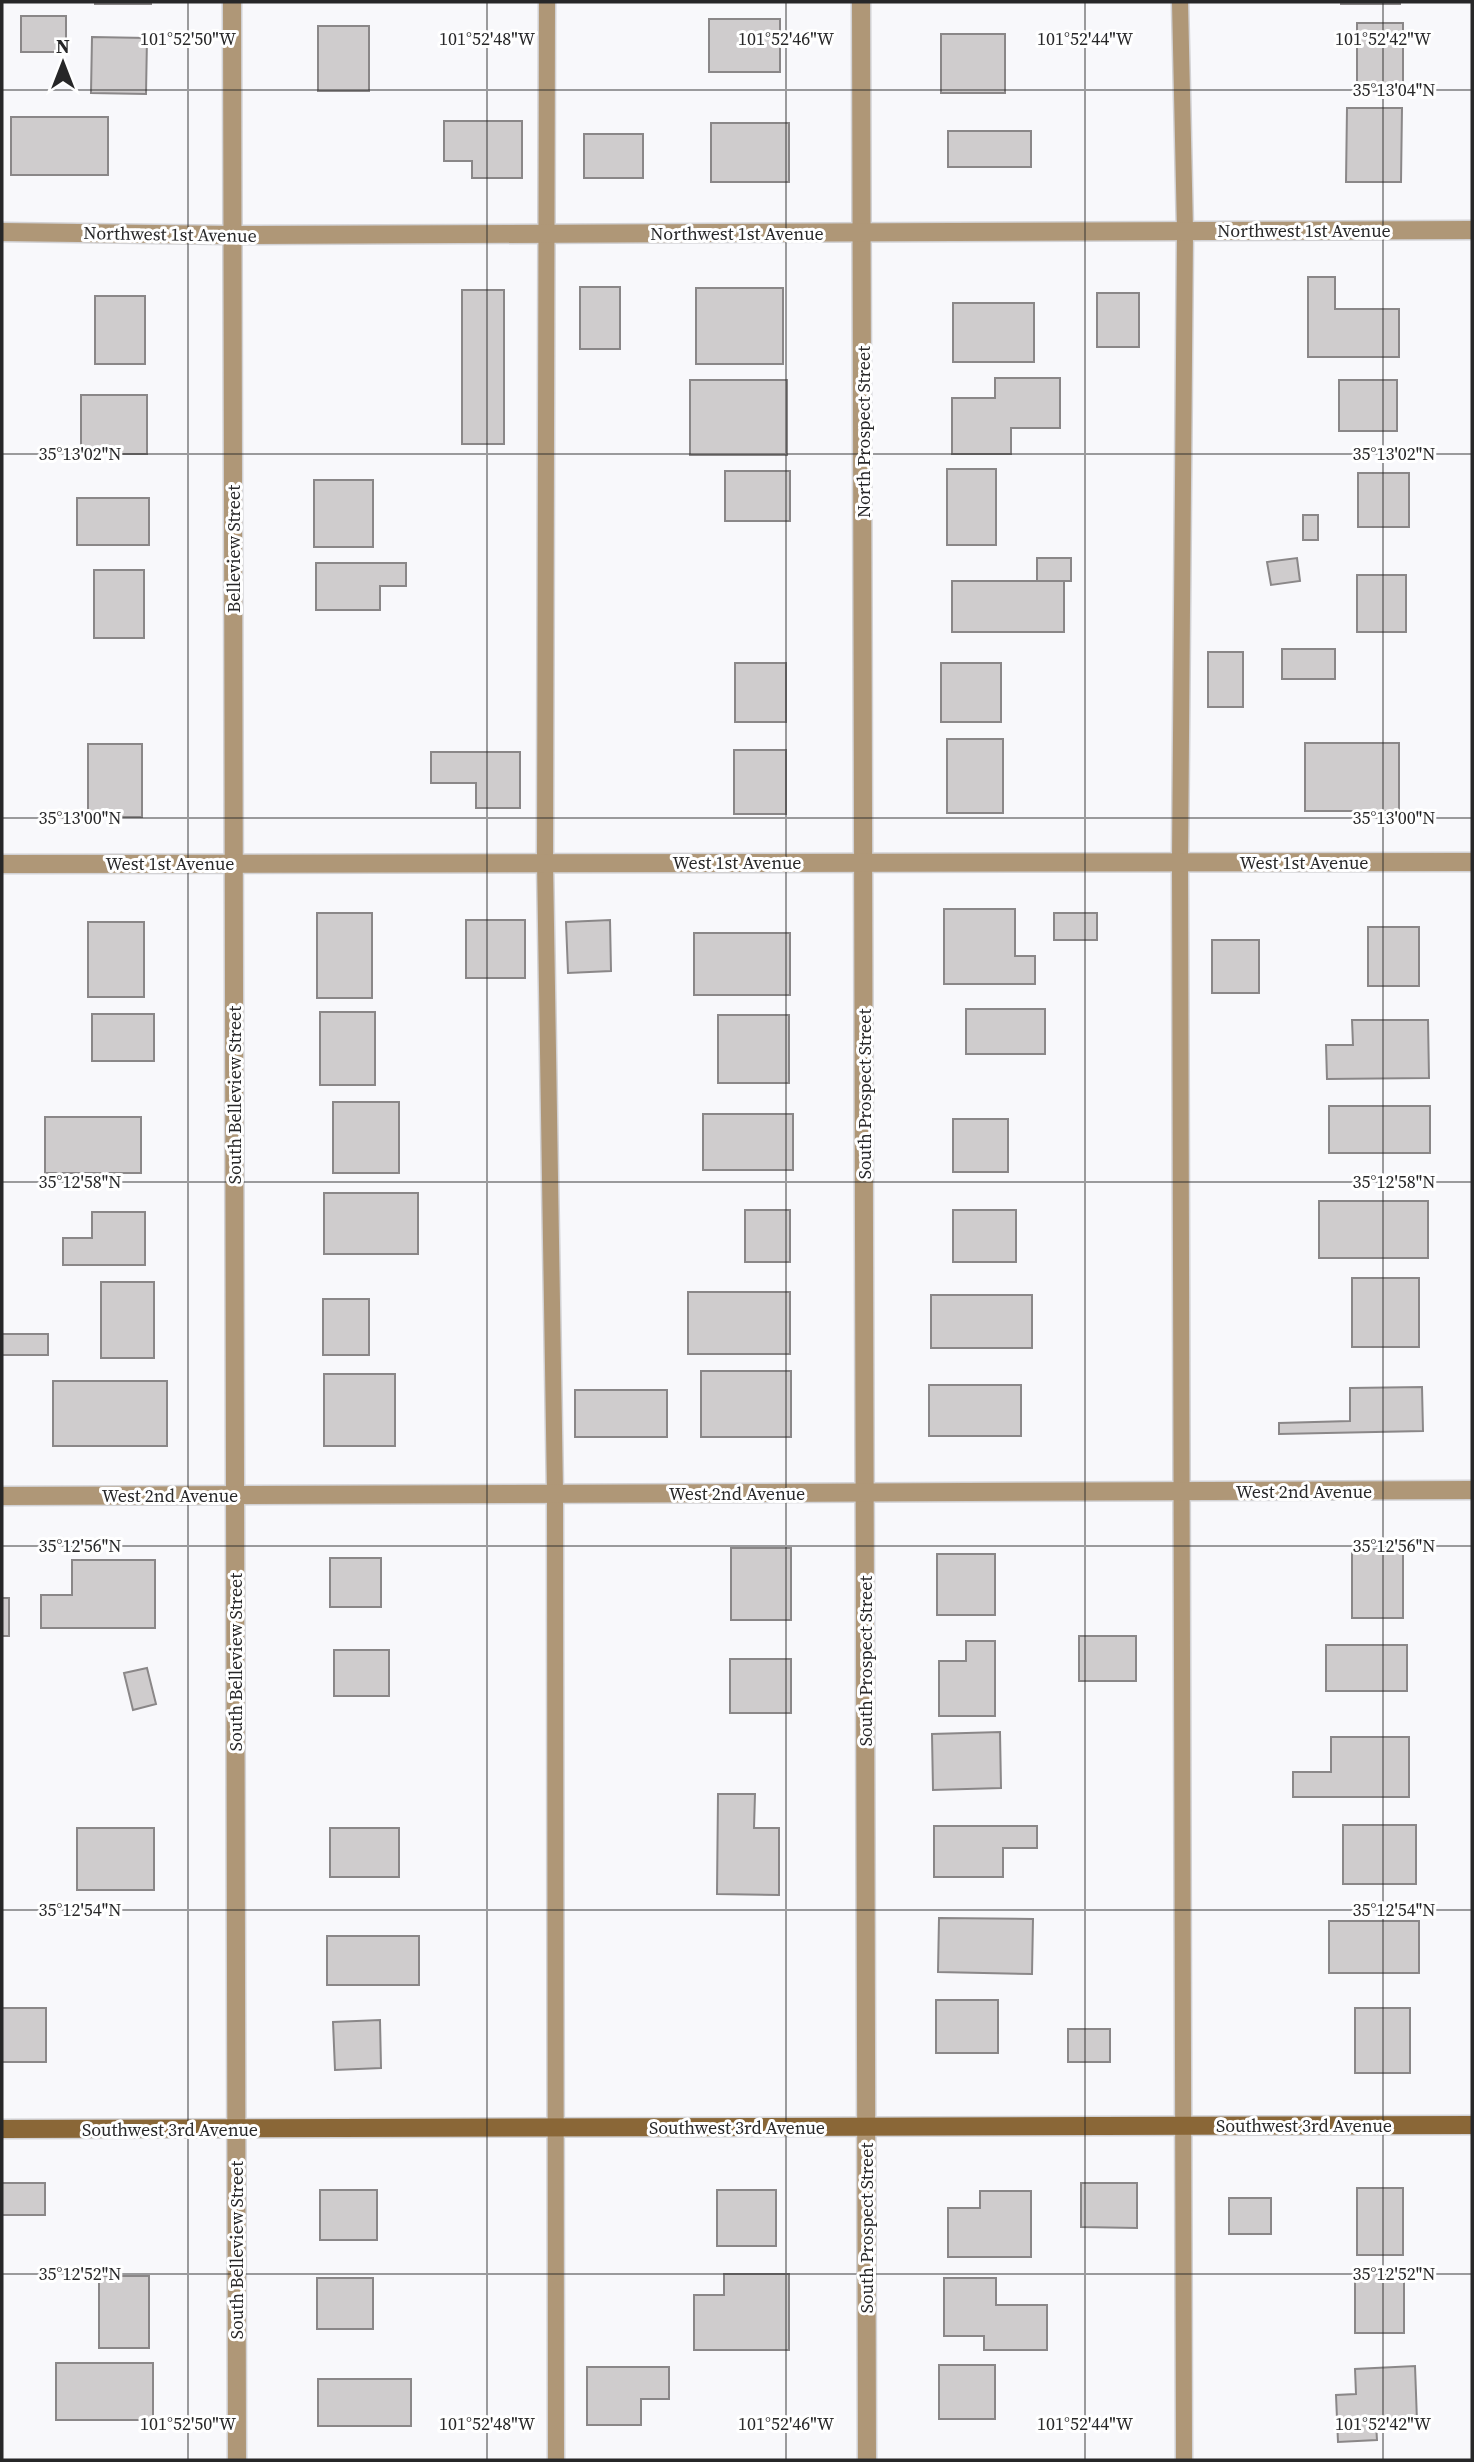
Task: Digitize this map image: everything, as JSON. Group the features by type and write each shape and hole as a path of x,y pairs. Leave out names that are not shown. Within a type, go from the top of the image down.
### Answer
{"main road":[{"name":"Southwest 3rd Avenue","path":"2,2129 1472,2125"}],"street":[{"name":"Belleview Street","path":"232,2 234,863"},
{"name":"North Prospect Street","path":"862,2 863,862"},
{"name":"Northwest 1st Avenue","path":"2,232 231,235 1472,230"},
{"name":"South Prospect Street","path":"863,862 867,2460"},
{"name":"West 1st Avenue","path":"2,864 1472,862"},
{"name":"South Belleview Street","path":"234,863 237,2460"},
{"name":"West 2nd Avenue","path":"2,1496 1472,1490"}],"lane":[{"path":"547,2 545,862 555,1493 556,2460"},
{"path":"1180,2 1185,231 1180,862 1184,2460"}],"building":[{"path":"151,2 151,4 95,4"},
{"path":"1400,2 1400,4 1341,4"},
{"path":"21,16 66,16 66,52 21,52"},
{"path":"709,19 780,19 780,72 709,72"},
{"path":"1357,23 1403,23 1403,91 1357,91"},
{"path":"318,26 369,26 369,91 318,91"},
{"path":"941,34 1005,34 1005,93 941,93"},
{"path":"92,37 147,38 146,94 91,93"},
{"path":"1347,108 1402,108 1401,182 1346,182"},
{"path":"11,117 108,117 108,175 11,175"},
{"path":"444,121 522,121 522,178 472,178 472,161 444,161"},
{"path":"711,123 789,123 789,182 711,182"},
{"path":"948,131 1031,131 1031,167 948,167"},
{"path":"584,134 643,134 643,178 584,178"},
{"path":"1308,277 1335,277 1335,309 1399,309 1399,357 1308,357"},
{"path":"580,287 620,287 620,349 580,349"},
{"path":"696,288 783,288 783,364 696,364"},
{"path":"462,290 504,290 504,444 462,444"},
{"path":"1097,293 1139,293 1139,347 1097,347"},
{"path":"95,296 145,296 145,364 95,364"},
{"path":"953,303 1034,303 1034,362 953,362"},
{"path":"995,378 1060,378 1060,428 1011,428 1011,454 952,454 952,398 995,398"},
{"path":"690,380 787,380 787,455 690,455"},
{"path":"1339,380 1397,380 1397,431 1339,431"},
{"path":"81,395 147,395 147,454 81,454"},
{"path":"947,469 996,469 996,545 947,545"},
{"path":"725,471 790,471 790,521 725,521"},
{"path":"1358,473 1409,473 1409,527 1358,527"},
{"path":"314,480 373,480 373,547 314,547"},
{"path":"77,498 149,498 149,545 77,545"},
{"path":"1303,515 1318,515 1318,540 1303,540"},
{"path":"1037,558 1071,558 1071,581 1037,581"},
{"path":"1297,558 1300,581 1271,585 1267,562"},
{"path":"316,563 406,563 406,586 380,586 380,610 316,610"},
{"path":"94,570 144,570 144,638 94,638"},
{"path":"1357,575 1406,575 1406,632 1357,632"},
{"path":"952,581 1064,581 1064,632 952,632"},
{"path":"1282,649 1335,649 1335,679 1282,679"},
{"path":"1208,652 1243,652 1243,707 1208,707"},
{"path":"735,663 786,663 786,722 735,722"},
{"path":"941,663 1001,663 1001,722 941,722"},
{"path":"947,739 1003,739 1003,813 947,813"},
{"path":"1305,743 1399,743 1399,811 1305,811"},
{"path":"88,744 142,744 142,817 88,817"},
{"path":"734,750 786,750 786,814 734,814"},
{"path":"431,752 520,752 520,808 476,808 476,783 431,783"},
{"path":"944,909 1015,909 1015,956 1035,956 1035,984 944,984"},
{"path":"317,913 372,913 372,998 317,998"},
{"path":"1054,913 1097,913 1097,940 1054,940"},
{"path":"466,920 525,920 525,978 466,978"},
{"path":"610,920 611,971 568,973 566,922"},
{"path":"88,922 144,922 144,997 88,997"},
{"path":"1368,927 1419,927 1419,986 1368,986"},
{"path":"694,933 790,933 790,995 694,995"},
{"path":"1212,940 1259,940 1259,993 1212,993"},
{"path":"966,1009 1045,1009 1045,1054 966,1054"},
{"path":"320,1012 375,1012 375,1085 320,1085"},
{"path":"92,1014 154,1014 154,1061 92,1061"},
{"path":"718,1015 789,1015 789,1083 718,1083"},
{"path":"1352,1020 1428,1020 1429,1078 1327,1079 1326,1045 1353,1045"},
{"path":"333,1102 399,1102 399,1173 333,1173"},
{"path":"1329,1106 1430,1106 1430,1153 1329,1153"},
{"path":"703,1114 793,1114 793,1170 703,1170"},
{"path":"45,1117 141,1117 141,1173 45,1173"},
{"path":"953,1119 1008,1119 1008,1172 953,1172"},
{"path":"324,1193 418,1193 418,1254 324,1254"},
{"path":"1319,1201 1428,1201 1428,1258 1319,1258"},
{"path":"745,1210 790,1210 790,1262 745,1262"},
{"path":"953,1210 1016,1210 1016,1262 953,1262"},
{"path":"92,1212 145,1212 145,1265 63,1265 63,1238 92,1238"},
{"path":"1352,1278 1419,1278 1419,1347 1352,1347"},
{"path":"101,1282 154,1282 154,1358 101,1358"},
{"path":"688,1292 790,1292 790,1354 688,1354"},
{"path":"931,1295 1032,1295 1032,1348 931,1348"},
{"path":"323,1299 369,1299 369,1355 323,1355"},
{"path":"2,1334 48,1334 48,1355 2,1355"},
{"path":"701,1371 791,1371 791,1437 701,1437"},
{"path":"324,1374 395,1374 395,1446 324,1446"},
{"path":"53,1381 167,1381 167,1446 53,1446"},
{"path":"929,1385 1021,1385 1021,1436 929,1436"},
{"path":"1422,1387 1423,1431 1279,1434 1279,1423 1350,1421 1350,1388"},
{"path":"575,1390 667,1390 667,1437 575,1437"},
{"path":"731,1548 791,1548 791,1620 731,1620"},
{"path":"1352,1549 1403,1549 1403,1618 1352,1618"},
{"path":"937,1554 995,1554 995,1615 937,1615"},
{"path":"330,1558 381,1558 381,1607 330,1607"},
{"path":"72,1560 155,1560 155,1628 41,1628 41,1595 72,1595"},
{"path":"2,1598 9,1598 9,1636 2,1636"},
{"path":"1079,1636 1136,1636 1136,1681 1079,1681"},
{"path":"966,1641 995,1641 995,1716 939,1716 939,1661 966,1661"},
{"path":"1326,1645 1407,1645 1407,1691 1326,1691"},
{"path":"334,1650 389,1650 389,1696 334,1696"},
{"path":"730,1659 791,1659 791,1713 730,1713"},
{"path":"147,1668 156,1704 133,1710 124,1673"},
{"path":"1000,1732 1001,1788 933,1790 932,1734"},
{"path":"1331,1737 1409,1737 1409,1797 1293,1797 1293,1772 1331,1772"},
{"path":"718,1794 755,1794 754,1828 779,1828 779,1895 717,1894"},
{"path":"1343,1825 1416,1825 1416,1884 1343,1884"},
{"path":"934,1826 1037,1826 1037,1848 1003,1848 1003,1877 934,1877"},
{"path":"77,1828 154,1828 154,1890 77,1890"},
{"path":"330,1828 399,1828 399,1877 330,1877"},
{"path":"939,1918 1033,1919 1032,1974 938,1972"},
{"path":"1329,1921 1419,1921 1419,1973 1329,1973"},
{"path":"327,1936 419,1936 419,1985 327,1985"},
{"path":"936,2000 998,2000 998,2053 936,2053"},
{"path":"2,2008 46,2008 46,2062 2,2062"},
{"path":"1355,2008 1410,2008 1410,2073 1355,2073"},
{"path":"380,2020 381,2068 335,2070 333,2022"},
{"path":"1068,2029 1110,2029 1110,2062 1068,2062"},
{"path":"2,2183 45,2183 45,2215 2,2215"},
{"path":"1081,2183 1137,2183 1137,2228 1081,2227"},
{"path":"1357,2188 1403,2188 1403,2255 1357,2255"},
{"path":"320,2190 377,2190 377,2240 320,2240"},
{"path":"717,2190 776,2190 776,2246 717,2246"},
{"path":"980,2191 1031,2191 1031,2257 948,2257 948,2208 980,2208"},
{"path":"1229,2198 1271,2198 1271,2234 1229,2234"},
{"path":"1355,2271 1404,2271 1404,2333 1355,2333"},
{"path":"724,2274 789,2274 789,2350 694,2350 694,2295 724,2295"},
{"path":"99,2276 149,2276 149,2348 99,2348"},
{"path":"317,2278 373,2278 373,2329 317,2329"},
{"path":"944,2278 996,2278 996,2305 1047,2305 1047,2350 984,2350 984,2336 944,2336"},
{"path":"56,2363 153,2363 153,2420 56,2420"},
{"path":"939,2365 995,2365 995,2419 939,2419"},
{"path":"1415,2366 1417,2421 1376,2423 1377,2440 1338,2442 1336,2395 1356,2394 1355,2369"},
{"path":"587,2367 669,2367 669,2399 641,2399 641,2425 587,2425"},
{"path":"318,2379 411,2379 411,2426 318,2426"}]}
